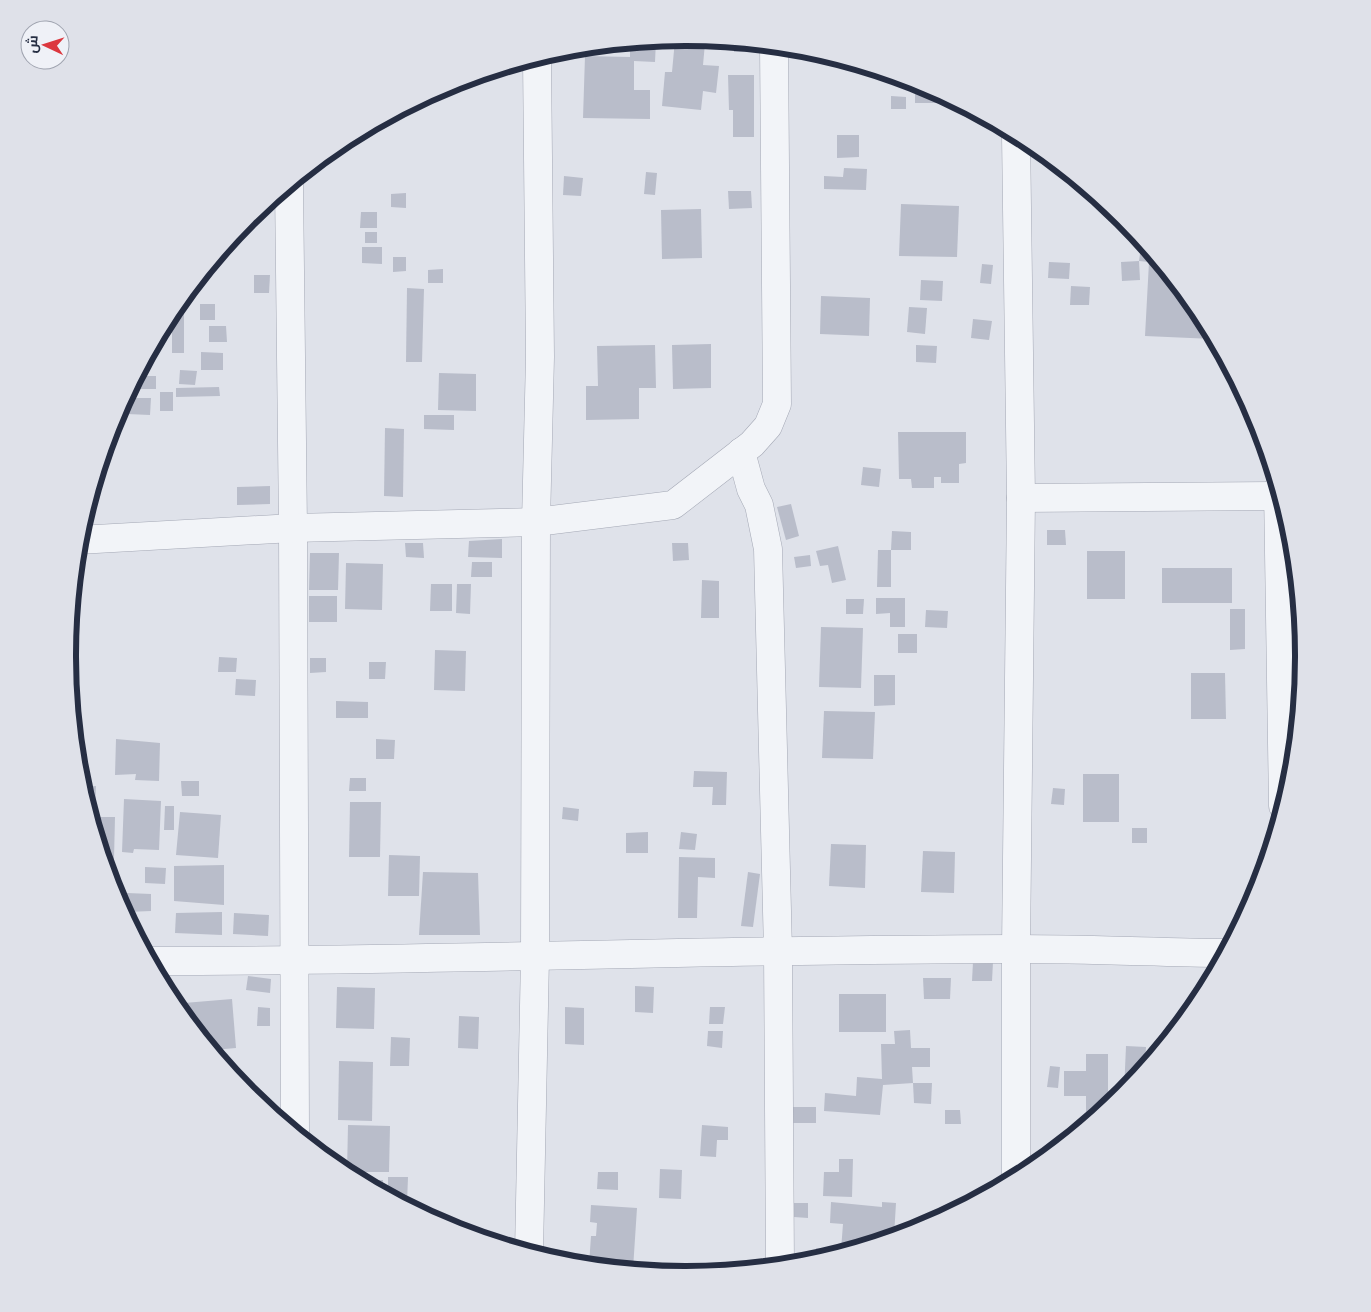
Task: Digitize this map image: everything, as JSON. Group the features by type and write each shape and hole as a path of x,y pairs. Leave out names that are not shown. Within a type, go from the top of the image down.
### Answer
{"street":[{"path":"87,540 292,528 536,522 673,505 756,440 768,426 777,404 774,53"},
{"path":"529,1245 535,957 536,522 540,357 537,65"},
{"path":"1016,144 1021,498 1016,949 1016,1168"},
{"path":"289,193 296,961 295,1124"},
{"path":"741,452 751,489 759,506 768,548 778,951 780,1258"},
{"path":"1021,498 1276,505"},
{"path":"1280,522 1283,780"},
{"path":"157,961 296,961 778,951 1016,949 1218,953"}],"building":[{"path":"674,47 705,47 703,65 719,66 716,93 703,91 701,110 662,106 665,72 672,72"},
{"path":"656,48 655,62 634,61 634,90 650,90 650,119 583,118 585,56 630,57 630,49"},
{"path":"734,49 750,50 750,52 734,52"},
{"path":"728,75 754,75 754,137 733,137 733,110 729,110"},
{"path":"915,92 942,103 915,103"},
{"path":"891,96 906,97 906,109 891,109"},
{"path":"837,135 859,135 859,157 837,158"},
{"path":"844,168 867,169 866,190 824,189 824,176 843,177"},
{"path":"646,172 657,173 655,195 644,194"},
{"path":"564,176 583,178 581,196 563,195"},
{"path":"728,191 751,191 752,208 729,209"},
{"path":"406,193 406,208 391,207 391,194"},
{"path":"901,204 959,206 957,257 899,256"},
{"path":"701,209 702,258 662,259 661,210"},
{"path":"361,212 377,212 377,228 360,228"},
{"path":"365,232 377,232 377,243 365,243"},
{"path":"362,247 382,247 382,264 362,263"},
{"path":"1140,250 1169,285 1206,339 1145,336 1149,262 1139,261"},
{"path":"393,257 406,257 406,271 393,272"},
{"path":"1139,261 1140,280 1122,281 1121,262"},
{"path":"1049,262 1070,263 1069,279 1048,278"},
{"path":"982,264 993,265 991,284 980,283"},
{"path":"443,269 443,283 428,283 428,270"},
{"path":"254,275 270,275 269,293 254,293"},
{"path":"921,280 943,281 942,301 920,300"},
{"path":"1071,286 1090,287 1089,305 1070,305"},
{"path":"407,288 424,289 422,362 406,362"},
{"path":"821,296 870,298 869,336 820,334"},
{"path":"200,304 215,304 215,320 200,320"},
{"path":"909,307 927,308 925,334 907,332"},
{"path":"181,314 184,314 184,353 172,353 172,328"},
{"path":"973,319 992,321 989,340 971,338"},
{"path":"209,326 226,326 227,342 209,342"},
{"path":"711,344 711,388 673,389 672,345"},
{"path":"655,345 656,388 639,388 639,419 586,420 586,386 598,386 597,346"},
{"path":"916,345 937,346 936,363 916,362"},
{"path":"201,352 223,353 223,370 201,370"},
{"path":"180,370 197,371 195,385 179,384"},
{"path":"439,373 476,374 476,411 438,410"},
{"path":"144,376 156,376 156,389 139,389"},
{"path":"219,387 220,396 176,397 176,388"},
{"path":"160,392 173,392 173,411 160,411"},
{"path":"133,398 151,398 150,415 127,414"},
{"path":"424,415 454,415 454,430 424,429"},
{"path":"385,428 404,429 403,497 384,496"},
{"path":"898,432 966,432 966,463 959,464 959,483 941,483 941,477 934,477 934,488 912,488 911,479 899,479"},
{"path":"863,467 881,469 879,487 861,485"},
{"path":"270,486 270,504 237,505 237,487"},
{"path":"791,504 799,536 786,540 777,507"},
{"path":"1047,530 1065,530 1066,545 1047,545"},
{"path":"892,531 911,532 911,550 891,550"},
{"path":"502,539 502,558 468,557 469,541"},
{"path":"405,543 423,543 424,558 406,557"},
{"path":"672,543 688,543 689,560 673,561"},
{"path":"838,546 846,580 832,583 828,565 820,566 816,551"},
{"path":"878,550 891,550 891,587 877,587"},
{"path":"1087,551 1125,551 1125,599 1087,599"},
{"path":"310,553 339,553 338,590 309,590"},
{"path":"810,555 811,566 796,568 794,557"},
{"path":"472,562 492,562 492,577 471,577"},
{"path":"346,563 383,564 382,610 345,609"},
{"path":"1162,568 1232,568 1232,603 1162,603"},
{"path":"702,580 719,581 719,618 701,618"},
{"path":"431,584 452,584 452,611 430,611"},
{"path":"457,584 471,584 470,614 456,613"},
{"path":"309,596 337,596 337,622 309,622"},
{"path":"876,598 905,598 905,627 890,627 890,613 876,614"},
{"path":"846,599 864,599 863,614 846,614"},
{"path":"1230,609 1245,609 1245,649 1230,650"},
{"path":"926,610 948,611 947,628 925,627"},
{"path":"821,627 863,628 861,688 819,687"},
{"path":"898,634 917,634 917,653 898,653"},
{"path":"435,650 466,651 465,691 434,690"},
{"path":"219,657 237,658 236,672 218,672"},
{"path":"310,658 326,658 326,672 310,673"},
{"path":"369,662 386,662 385,679 369,679"},
{"path":"1191,673 1225,673 1226,719 1191,719"},
{"path":"874,675 895,675 895,705 874,706"},
{"path":"236,679 256,680 255,696 235,695"},
{"path":"336,701 368,702 368,718 336,718"},
{"path":"824,711 875,712 873,759 822,758"},
{"path":"116,739 160,743 159,781 135,780 136,774 115,775"},
{"path":"376,739 395,740 394,759 376,759"},
{"path":"694,771 727,772 726,805 712,805 713,787 693,787"},
{"path":"1083,774 1119,774 1119,822 1083,822"},
{"path":"350,778 366,778 366,791 349,791"},
{"path":"181,781 199,781 199,796 182,796"},
{"path":"90,786 96,786 95,807"},
{"path":"1053,788 1065,789 1064,805 1051,804"},
{"path":"124,799 161,801 159,850 134,849 133,853 122,852"},
{"path":"350,802 381,802 380,857 349,857"},
{"path":"165,806 174,806 174,830 164,830"},
{"path":"563,807 579,809 578,821 562,819"},
{"path":"180,812 221,815 218,858 176,855"},
{"path":"98,817 115,817 114,859 111,859"},
{"path":"1132,828 1147,828 1147,843 1132,843"},
{"path":"648,832 648,853 626,853 626,833"},
{"path":"681,832 697,834 695,850 679,849"},
{"path":"831,844 866,845 865,888 829,886"},
{"path":"923,851 955,852 954,893 921,892"},
{"path":"389,855 420,856 419,896 388,896"},
{"path":"679,857 715,858 715,878 698,877 697,918 678,918"},
{"path":"224,865 224,905 174,901 174,866"},
{"path":"145,867 166,868 165,884 145,883"},
{"path":"423,872 478,873 480,935 419,935"},
{"path":"748,872 760,874 753,927 741,926"},
{"path":"127,893 151,894 151,911 132,912 127,900"},
{"path":"222,912 222,935 175,933 176,913"},
{"path":"234,913 269,915 268,936 233,934"},
{"path":"973,962 993,962 992,981 972,981"},
{"path":"248,976 271,979 270,993 246,990"},
{"path":"923,978 951,978 950,999 924,999"},
{"path":"635,986 654,987 653,1013 635,1012"},
{"path":"337,987 375,988 374,1029 336,1028"},
{"path":"839,994 886,994 886,1032 839,1032"},
{"path":"232,999 236,1048 220,1049 185,1003"},
{"path":"258,1007 270,1008 270,1026 257,1026"},
{"path":"565,1007 584,1008 584,1045 565,1044"},
{"path":"710,1007 725,1007 723,1024 709,1024"},
{"path":"459,1016 479,1017 478,1049 458,1048"},
{"path":"910,1030 911,1048 930,1048 930,1067 912,1067 913,1083 883,1085 880,1115 824,1111 825,1093 856,1096 857,1077 882,1079 881,1044 895,1044 894,1031"},
{"path":"708,1031 723,1031 722,1048 707,1046"},
{"path":"391,1037 410,1038 409,1066 390,1066"},
{"path":"1126,1046 1146,1047 1146,1056 1125,1079"},
{"path":"1086,1054 1108,1054 1108,1095 1087,1115 1086,1096 1064,1096 1064,1071 1086,1071"},
{"path":"339,1061 373,1062 372,1121 338,1120"},
{"path":"1050,1066 1060,1067 1058,1088 1047,1087"},
{"path":"913,1083 932,1083 931,1104 914,1103"},
{"path":"790,1107 816,1107 816,1123 790,1123"},
{"path":"945,1110 960,1110 961,1124 945,1124"},
{"path":"348,1125 390,1126 389,1172 362,1172 347,1163"},
{"path":"702,1125 728,1127 728,1140 717,1140 716,1157 700,1156"},
{"path":"839,1159 853,1159 852,1197 823,1196 824,1172 839,1172"},
{"path":"660,1169 682,1170 681,1199 659,1198"},
{"path":"598,1172 618,1172 618,1190 597,1189"},
{"path":"388,1177 408,1177 407,1198 388,1188"},
{"path":"375,1180 383,1180 383,1185"},
{"path":"831,1202 882,1207 882,1202 896,1203 894,1228 843,1245 841,1245 843,1224 830,1223"},
{"path":"794,1203 808,1203 808,1218 794,1217"},
{"path":"591,1205 637,1208 633,1263 589,1258 591,1236 596,1236 597,1223 590,1222"},
{"path":"816,1248 826,1249 816,1251"}]}
